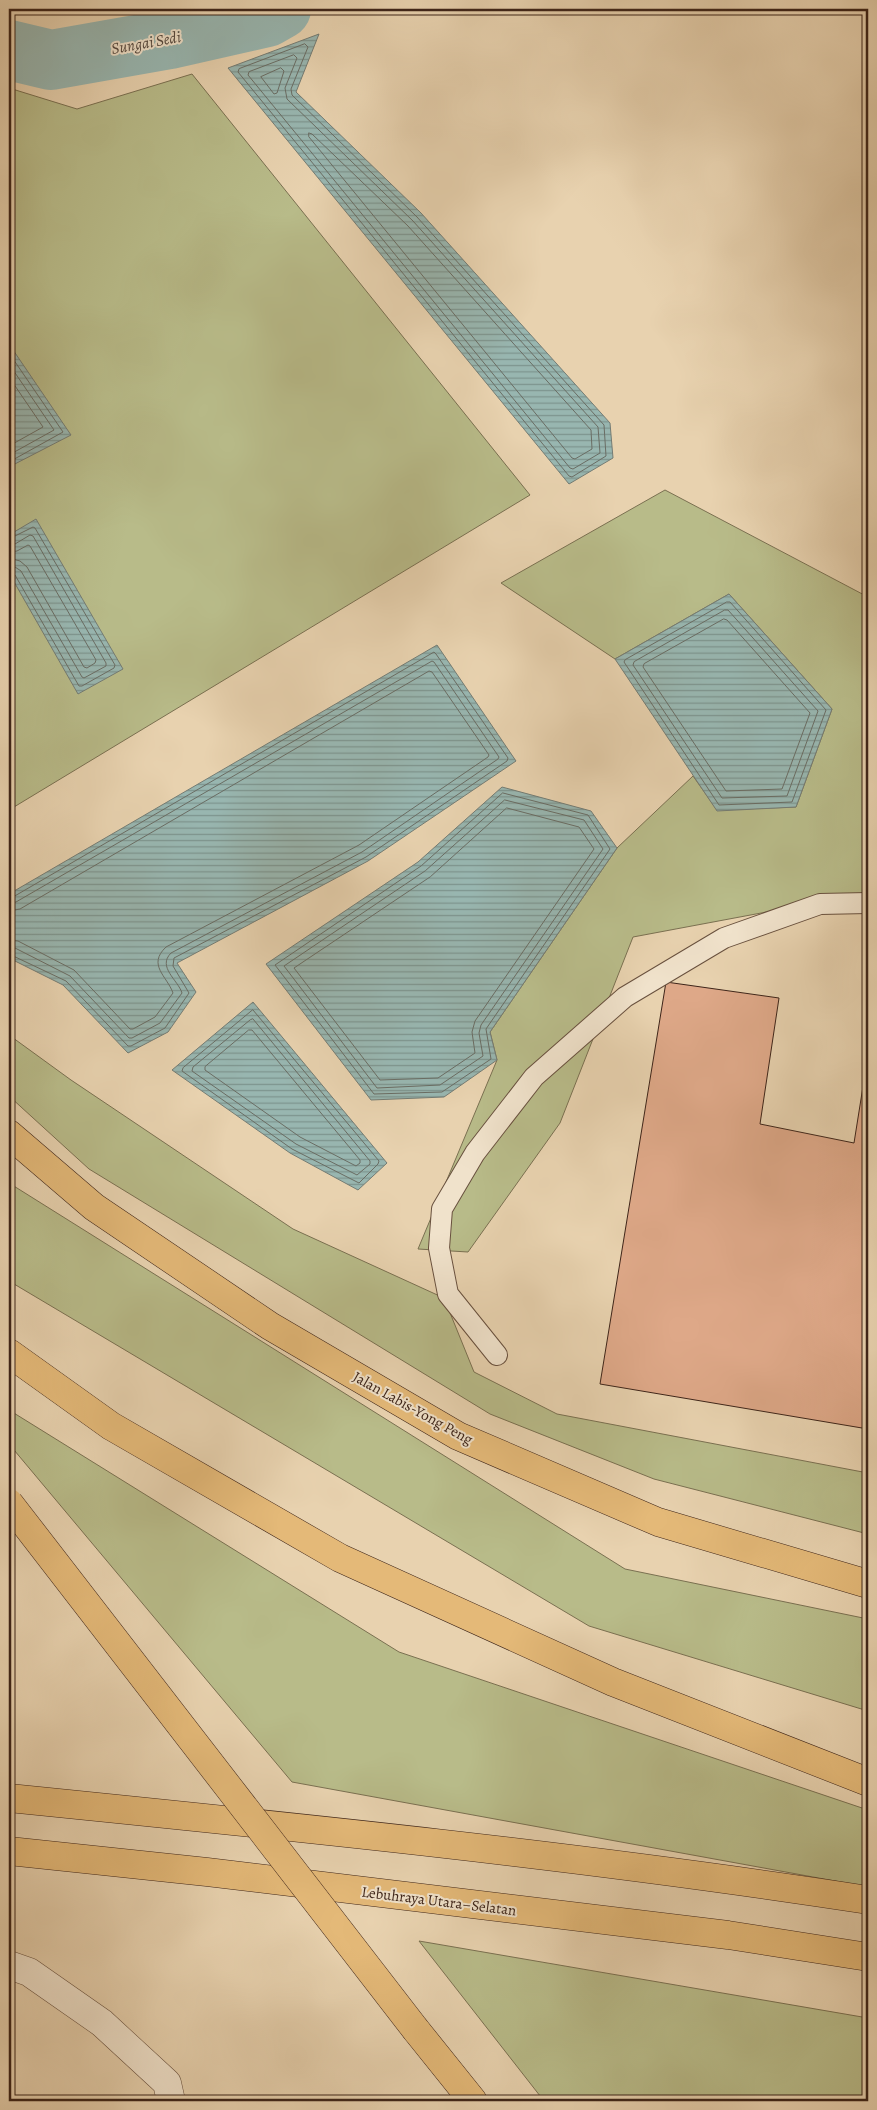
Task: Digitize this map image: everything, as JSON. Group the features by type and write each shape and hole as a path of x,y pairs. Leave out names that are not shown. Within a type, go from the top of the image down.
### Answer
{"main road":[{"name":"Jalan Labis-Yong Peng","path":"9,1134 94,1207 262,1321 458,1436 658,1522 868,1584"},
{"path":"9,1353 111,1426 340,1558 613,1682 868,1782"},
{"path":"9,1503 416,2030 473,2101"},
{"path":"9,1798 379,1837 739,1880 868,1900"},
{"name":"Lebuhraya Utara–Selatan","path":"9,1851 207,1872 718,1934 868,1957"}],"street":[{"path":"9,1965 28,1972 102,2023 167,2083 171,2101"}],"lane":[{"path":"497,1355 448,1294 439,1248 442,1209 475,1153 534,1077 625,997 724,938 820,904 868,903"}],"green space":[{"path":"192,74 530,495 9,810 9,88 77,109"},
{"path":"665,490 868,597 868,893 633,937 560,1123 468,1252 418,1249 497,1060 490,1032 617,848 693,776 717,810 796,807 832,709 729,594 615,659 501,583"},
{"path":"9,1035 71,1080 293,1229 444,1298 474,1372 557,1414 868,1473 868,1534 654,1479 490,1414 89,1169 9,1096"},
{"path":"9,1183 625,1569 868,1619 868,1711 589,1626 9,1281"},
{"path":"9,1410 399,1652 868,1810 868,1887 292,1782 9,1444"},
{"path":"419,1941 868,2018 868,2101 544,2101"}],"water":[{"path":"319,34 296,92 421,213 610,423 613,458 569,484 228,68"},
{"path":"9,344 71,435 9,467"},
{"path":"36,519 123,669 78,694 9,573 9,535"},
{"path":"729,594 832,709 796,807 717,811 615,659"},
{"path":"437,645 516,761 368,861 177,963 196,992 168,1032 128,1053 63,985 9,958 9,894"},
{"path":"502,787 591,811 617,848 490,1032 497,1060 444,1097 371,1100 266,964 418,862"},
{"path":"253,1002 387,1163 358,1190 290,1153 172,1070"}],"building":[{"path":"666,982 779,998 760,1124 854,1143 868,1055 868,1429 600,1384"}],"waterway":[{"name":"Sungai Sedi","path":"9,50 51,60 170,39 267,17 281,9"}]}
